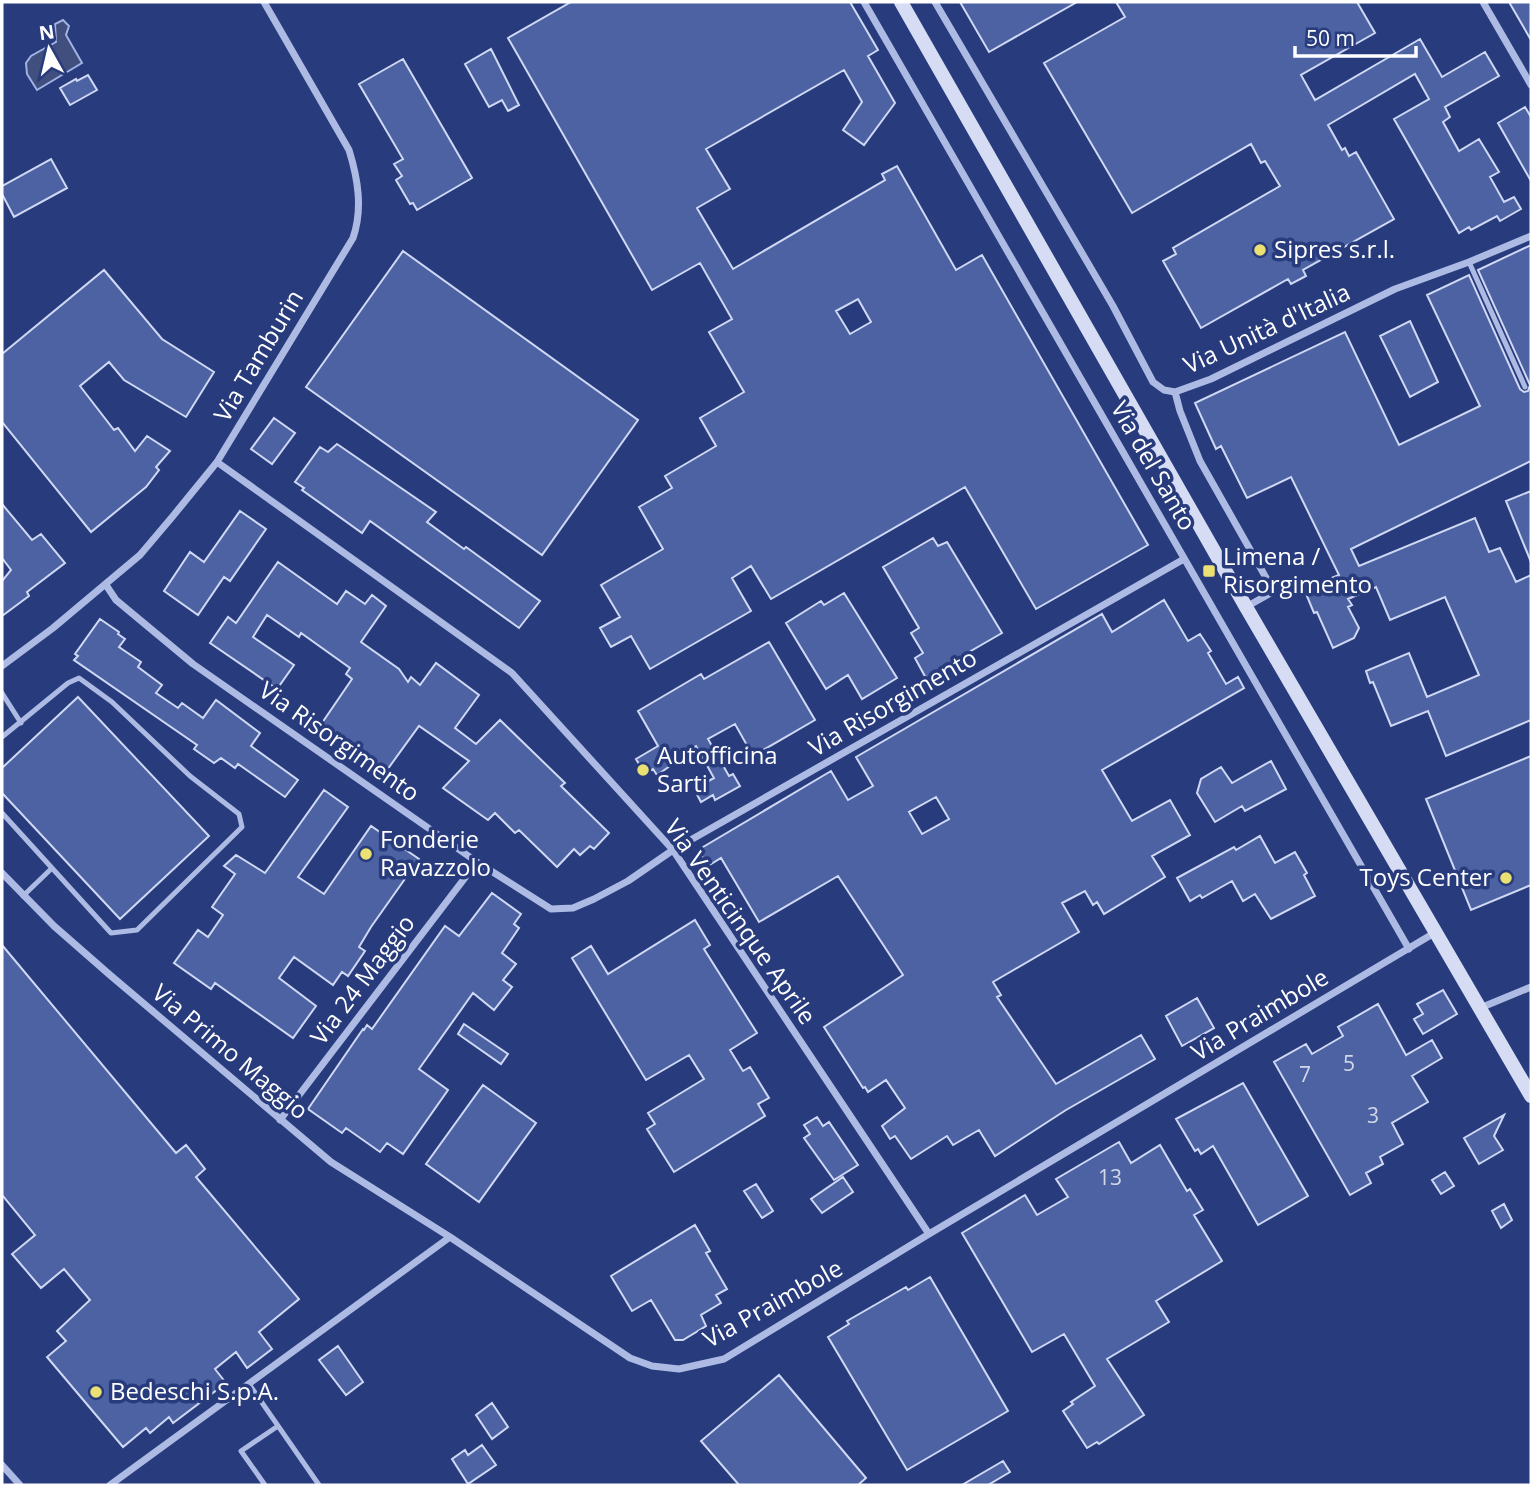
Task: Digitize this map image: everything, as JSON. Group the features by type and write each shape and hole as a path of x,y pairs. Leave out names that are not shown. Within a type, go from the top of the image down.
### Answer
{"street":[{"name":"Via Tamburin","path":"2,666 140,555 217,462 347,249 358,223 358,191 355,167 349,150 264,2"},
{"name":"Via del Santo","path":"864,2 1409,949"},
{"path":"901,2 1246,607 1531,1096"},
{"name":"Via del Santo","path":"935,2 1113,306 1153,382 1164,390 1175,392"},
{"path":"1483,2 1531,85"},
{"name":"Via Unità d'Italia","path":"1175,392 1211,379 1395,289 1531,236"},
{"path":"1175,392 1200,461 1269,583 1269,594 1246,607"},
{"name":"Via Venticinque Aprile","path":"217,462 512,673 673,850 929,1234"},
{"name":"Via Risorgimento","path":"106,584 116,600 193,664 477,862 551,909 573,908 628,881 673,850 1184,559"},
{"name":"Via 24 Maggio","path":"280,1120 477,862"},
{"name":"Via Primo Maggio","path":"2,873 23,896 101,967 331,1162 450,1237"},
{"name":"Via Praimbole","path":"450,1237 630,1358 652,1366 679,1369 724,1359 1436,932"},
{"path":"1480,1008 1531,987"},
{"path":"110,1485 450,1237"},
{"path":"2,1465 20,1485"}],"lane":[{"path":"1469,262 1525,387"},
{"path":"2,737 57,691 79,678 113,702 190,776 239,814 242,827 137,930 111,933 2,813"},
{"path":"2,694 21,723"},
{"path":"23,896 51,869"},
{"path":"249,1384 319,1485"},
{"path":"265,1485 241,1451 278,1426"}],"water":[{"path":"63,20 69,26 66,35 82,63 37,90 27,74 26,63 31,56 56,42 55,24"}],"building":[{"path":"571,2 850,2 878,50 868,56 895,103 864,145 843,130 862,102 844,70 706,149 730,189 697,208 733,269 885,180 882,174 897,166 956,270 982,255 1148,545 1036,609 965,487 771,599 751,566 732,578 751,611 650,669 631,636 611,647 600,628 620,617 601,585 663,549 639,507 672,488 665,476 716,446 700,418 744,392 709,332 732,319 700,263 652,290 508,38","holes":["858,299 871,322 850,334 836,311"]},
{"path":"960,2 1077,2 989,52"},
{"path":"1116,2 1357,2 1375,33 1301,75 1315,100 1420,39 1442,77 1485,52 1499,76 1445,107 1450,117 1443,122 1459,151 1479,139 1499,172 1490,177 1504,202 1514,197 1521,209 1500,221 1497,216 1471,230 1469,227 1459,233 1394,119 1429,99 1415,74 1328,125 1342,150 1345,148 1349,156 1356,152 1394,219 1303,270 1306,276 1291,284 1288,279 1201,328 1163,261 1176,254 1173,248 1280,186 1265,161 1261,163 1251,144 1132,213 1044,63 1125,17"},
{"path":"1509,2 1531,2 1531,40"},
{"path":"491,49 519,105 508,111 502,100 489,107 465,64"},
{"path":"403,59 472,178 417,210 413,203 410,204 396,180 402,176 394,164 403,159 359,84"},
{"path":"88,75 97,90 70,105 60,88"},
{"path":"1525,107 1531,117 1531,181 1498,123"},
{"path":"51,159 67,188 14,217 2,194 2,186"},
{"path":"1531,245 1531,461 1351,549 1359,566 1475,518 1489,552 1500,548 1516,582 1531,575 1531,720 1446,756 1428,711 1391,726 1366,671 1409,653 1427,697 1479,675 1445,597 1390,620 1376,587 1348,599 1352,605 1348,607 1359,628 1354,638 1333,648 1304,589 1339,575 1291,477 1247,498 1221,446 1216,449 1195,403 1345,332 1399,445 1480,406 1427,295 1469,275 1520,389 1528,391 1530,385 1478,270"},
{"path":"403,251 638,420 542,555 306,387"},
{"path":"104,270 162,339 214,372 186,417 124,380 109,362 80,386 114,430 118,428 135,451 147,436 170,451 156,467 159,470 146,487 91,532 2,422 2,354"},
{"path":"1410,321 1438,382 1410,397 1380,336"},
{"path":"274,418 295,433 272,464 251,449"},
{"path":"337,444 436,512 427,522 540,601 519,628 370,521 362,533 302,490 304,488 295,482 320,447 328,452"},
{"path":"1531,491 1531,562 1506,501"},
{"path":"2,504 32,540 41,534 65,563 27,592 29,596 2,616 2,581 11,570 2,558"},
{"path":"240,511 266,529 230,581 224,577 198,615 164,591 190,552 204,562"},
{"path":"933,538 938,546 947,542 1002,633 945,666 946,669 927,680 915,658 923,653 911,633 919,628 883,567"},
{"path":"278,562 337,604 346,591 365,604 372,595 386,606 361,642 399,669 408,682 411,677 420,685 436,663 479,695 455,728 476,744 500,720 565,783 561,786 609,833 594,849 590,846 580,855 574,849 557,867 519,830 515,833 495,813 488,820 443,788 469,761 419,726 387,770 322,723 352,679 346,674 350,668 301,633 299,637 267,615 253,637 294,665 277,689 210,643 228,617 236,623"},
{"path":"844,593 897,678 862,699 848,675 826,689 786,623 821,601 824,605"},
{"path":"1164,600 1188,641 1200,634 1226,684 1238,677 1244,688 1102,770 1132,821 1170,800 1190,835 1152,856 1165,877 1104,914 1097,902 1093,905 1085,891 1062,903 1079,932 993,982 1001,995 997,997 1056,1084 1141,1035 1155,1059 1066,1110 995,1156 979,1130 953,1145 947,1136 911,1159 895,1136 890,1139 882,1126 905,1108 886,1080 868,1092 863,1088 824,1027 903,975 838,876 759,922 721,858 708,866 698,850 831,771 848,800 873,786 856,757 1102,614 1112,632","holes":["936,797 949,819 922,834 909,812"]},
{"path":"100,619 125,639 119,647 141,662 138,667 162,685 156,693 178,708 182,703 203,718 216,700 260,733 251,746 298,780 285,797 238,764 235,768 221,758 214,763 194,749 197,745 74,660 78,656 75,654"},
{"path":"769,642 815,720 753,756 735,724 708,739 729,776 733,774 740,786 715,800 713,795 701,802 694,789 714,778 696,746 668,762 670,766 657,775 653,769 645,774 636,759 658,746 638,711 701,674 704,679"},
{"path":"78,697 209,836 120,919 2,793 2,768"},
{"path":"1531,756 1531,885 1471,910 1426,799"},
{"path":"1271,761 1286,789 1245,811 1242,806 1215,822 1197,793 1201,779 1221,767 1232,783"},
{"path":"324,790 348,807 298,877 324,894 371,826 419,859 371,927 359,947 365,951 348,976 342,972 333,985 294,957 279,978 316,1006 293,1038 215,983 211,989 174,963 198,930 208,937 223,915 212,907 235,874 224,866 236,855 265,873"},
{"path":"1260,836 1275,863 1295,852 1307,873 1304,875 1315,896 1271,919 1255,894 1243,901 1232,881 1202,898 1200,895 1190,901 1177,878"},
{"path":"492,893 521,914 514,924 519,928 502,953 516,964 503,980 512,987 494,1010 473,993 419,1069 448,1090 403,1154 387,1143 380,1152 346,1128 342,1133 308,1109 363,1029 367,1025 372,1029 445,926 459,936"},
{"path":"695,920 710,945 704,949 757,1033 730,1050 743,1071 750,1067 769,1098 758,1104 765,1116 674,1172 647,1129 655,1124 648,1113 704,1079 689,1055 646,1080 572,958 591,946 608,974"},
{"path":"2,945 176,1153 186,1145 205,1169 196,1177 299,1299 259,1332 272,1349 247,1368 236,1352 215,1369 226,1383 173,1423 169,1417 150,1433 146,1428 123,1447 47,1357 66,1341 57,1331 90,1300 64,1269 41,1288 12,1254 35,1235 2,1195"},
{"path":"1443,990 1457,1014 1423,1034 1414,1019 1423,1014 1417,1004"},
{"path":"1197,998 1214,1028 1182,1046 1166,1016"},
{"path":"1378,1004 1406,1055 1432,1040 1442,1058 1412,1076 1428,1102 1392,1123 1403,1144 1380,1157 1383,1164 1366,1173 1371,1183 1350,1195 1274,1062 1306,1044 1312,1054 1343,1036 1338,1027"},
{"path":"464,1024 508,1054 501,1064 458,1034"},
{"path":"1243,1083 1308,1196 1258,1225 1213,1146 1201,1154 1198,1149 1195,1151 1176,1119"},
{"path":"483,1085 536,1123 479,1202 426,1164"},
{"path":"1504,1115 1494,1136 1503,1150 1479,1164 1464,1138"},
{"path":"817,1117 823,1126 829,1122 858,1165 834,1180 804,1138 810,1134 804,1125"},
{"path":"1119,1142 1131,1163 1160,1145 1187,1191 1190,1189 1203,1210 1194,1215 1222,1261 1156,1301 1169,1322 1107,1359 1144,1415 1099,1444 1097,1442 1087,1448 1063,1411 1073,1404 1071,1402 1095,1386 1064,1334 1032,1352 962,1233 1025,1195 1037,1215 1068,1197 1056,1179"},
{"path":"1445,1172 1454,1186 1441,1194 1432,1180"},
{"path":"843,1177 853,1192 822,1213 811,1199"},
{"path":"756,1184 773,1211 762,1218 744,1191"},
{"path":"1504,1204 1512,1220 1501,1228 1492,1211"},
{"path":"695,1225 710,1251 706,1253 727,1289 716,1295 721,1303 701,1315 706,1326 683,1340 675,1340 651,1300 632,1311 611,1276"},
{"path":"930,1277 1008,1411 907,1470 828,1337 849,1324 847,1321 906,1287 908,1290"},
{"path":"338,1346 363,1382 346,1395 319,1360"},
{"path":"779,1375 866,1478 858,1485 739,1485 701,1441"},
{"path":"492,1403 508,1427 492,1439 476,1415"},
{"path":"482,1445 496,1465 468,1484 452,1459 465,1450 468,1455"},
{"path":"1003,1461 1010,1472 988,1485 962,1485"}],"place":[{"name":"Sipres s.r.l.","path":"1260,250"},
{"name":"Limena / Risorgimento","path":"1209,571"},
{"name":"Autofficina Sarti","path":"643,770"},
{"name":"Fonderie Ravazzolo","path":"366,854"},
{"name":"Toys Center","path":"1506,878"},
{"name":"Bedeschi S.p.A.","path":"96,1392"}]}
